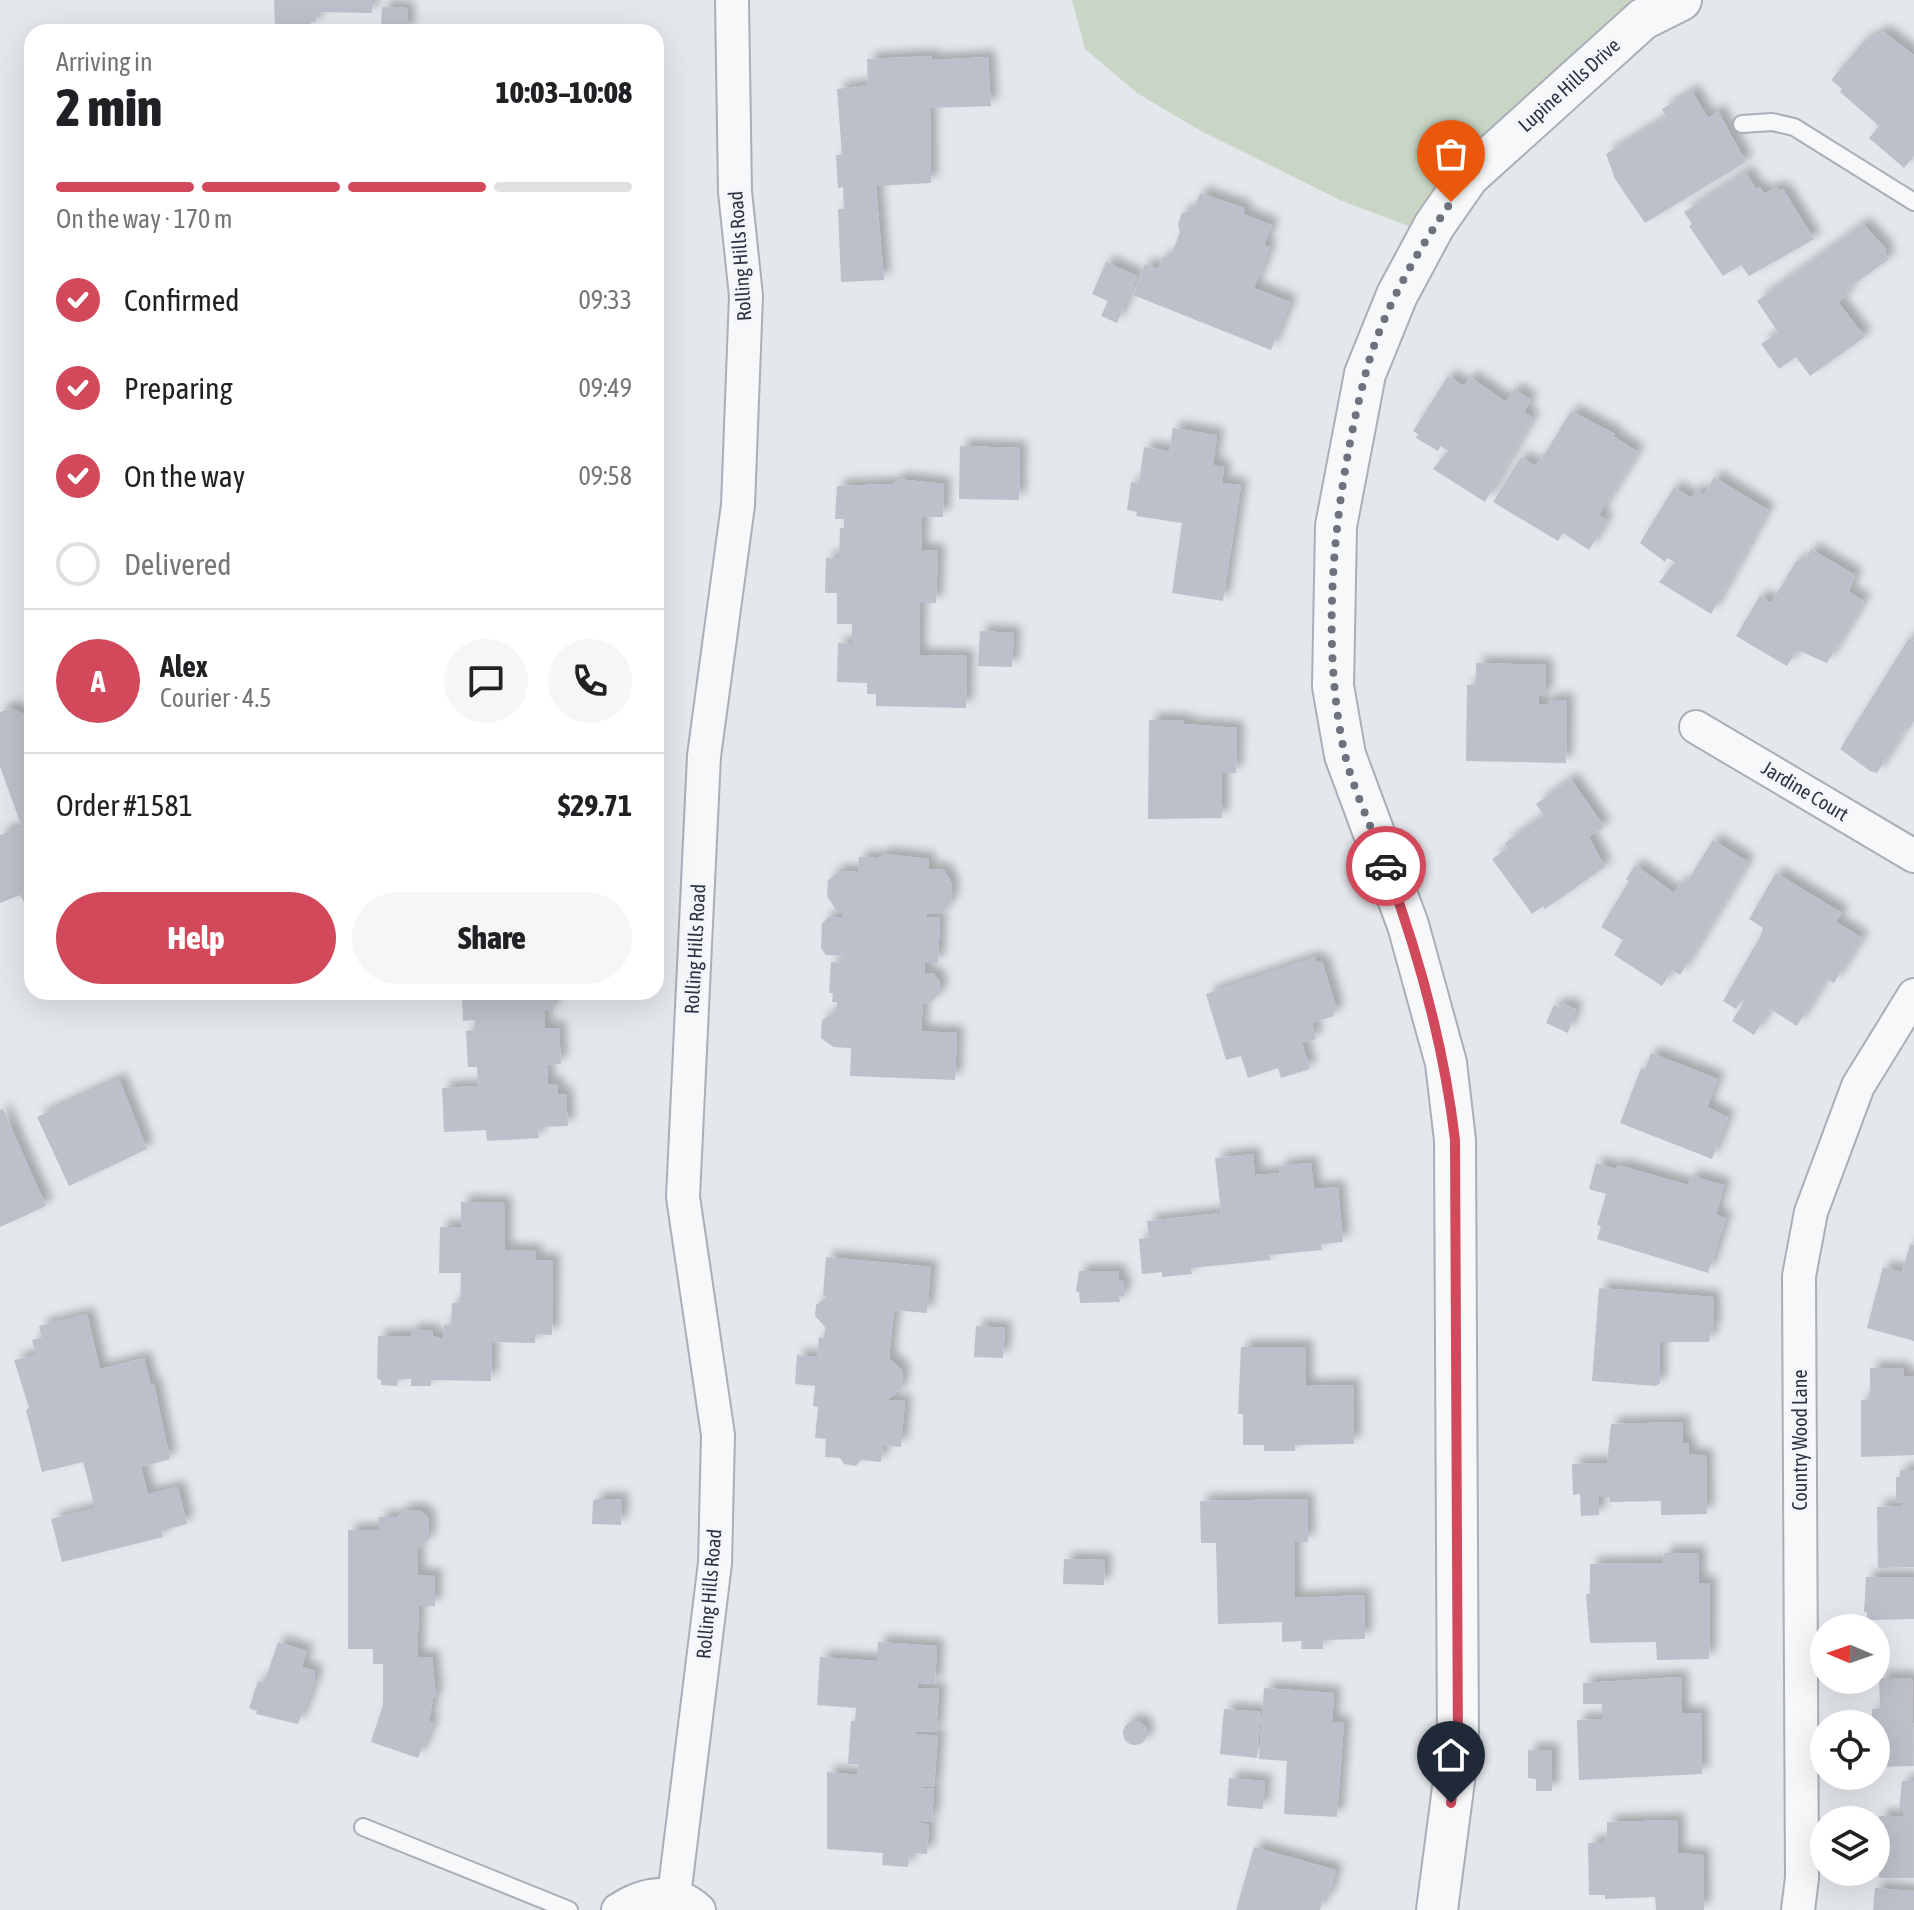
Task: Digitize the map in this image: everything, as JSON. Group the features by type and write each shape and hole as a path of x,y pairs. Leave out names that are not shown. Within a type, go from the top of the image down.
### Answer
{"street":[{"name":"Rolling Hills Road","path":"618,1910 635,1899 686,1903 715,1563 718,1435 683,1197 704,756 738,505 746,296 735,192 732,0"},
{"name":"Lupine Hills Drive","path":"1437,1910 1458,1750 1455,1140 1446,1063 1408,925 1345,755 1333,686 1336,526 1365,374 1397,295 1434,226 1468,177 1643,19 1681,0"},
{"name":"Jardine Court","path":"1696,727 1914,856"},
{"name":"Country Wood Lane","path":"1798,1910 1802,1878 1799,1276 1811,1212 1858,1086 1914,995"}],"lane":[{"path":"1742,124 1772,122 1794,127 1914,202"},
{"path":"363,1827 569,1910"}],"green space":[{"path":"1072,0 1675,0 1430,234 1342,201 1201,131 1137,93 1085,49"}],"building":[{"path":"274,0 372,0 372,13 317,12 316,22 311,24 275,24"},
{"path":"382,7 407,8 408,24 381,24"},
{"path":"1884,32 1914,55 1914,156 1904,168 1869,138 1879,126 1840,92 1842,89 1831,80 1863,42"},
{"path":"932,56 932,60 988,57 991,106 930,108 931,183 876,186 884,280 841,282 838,209 844,209 843,187 838,188 836,155 842,155 837,89 868,85 867,59"},
{"path":"1692,91 1708,118 1718,111 1746,162 1645,223 1615,179 1606,154 1667,117 1662,109"},
{"path":"1746,172 1756,189 1760,187 1764,194 1776,187 1779,191 1783,189 1814,239 1749,276 1741,265 1723,276 1689,226 1692,224 1684,212"},
{"path":"1200,193 1245,208 1243,214 1272,225 1264,245 1270,247 1254,288 1290,302 1271,350 1133,295 1145,264 1158,269 1163,256 1170,259 1180,232 1178,224 1182,213 1193,209"},
{"path":"1863,224 1887,250 1884,252 1889,259 1846,290 1848,294 1838,302 1865,337 1810,376 1796,357 1779,369 1761,344 1778,332 1757,301"},
{"path":"1106,262 1137,276 1117,323 1101,316 1108,301 1092,294"},
{"path":"1448,376 1464,386 1470,377 1506,402 1514,389 1531,400 1524,412 1533,418 1485,502 1433,469 1448,451 1441,446 1438,451 1416,438 1418,434 1413,431"},
{"path":"1571,411 1615,434 1613,436 1638,452 1599,515 1607,520 1589,550 1563,533 1558,541 1493,502 1521,457 1535,466"},
{"path":"1173,428 1217,435 1213,465 1224,467 1222,483 1241,485 1223,601 1172,593 1182,523 1136,516 1137,512 1127,510 1131,482 1139,483 1144,447 1169,451"},
{"path":"960,446 1020,448 1019,500 959,499"},
{"path":"1714,477 1768,510 1711,614 1659,582 1675,562 1667,558 1665,562 1640,543 1674,487 1691,498 1696,490 1704,495"},
{"path":"898,479 944,484 943,517 922,517 921,550 938,551 936,603 920,603 919,655 967,656 966,708 876,706 876,694 867,694 867,683 837,682 838,643 852,644 852,624 837,624 837,593 825,593 826,558 839,558 840,528 844,528 844,519 835,519 837,486 894,484"},
{"path":"1811,549 1855,575 1849,592 1864,601 1827,663 1797,650 1787,666 1736,636 1760,596 1771,603 1797,560 1803,563"},
{"path":"980,631 1014,633 1012,667 978,666"},
{"path":"1909,638 1914,641 1914,721 1908,730 1905,728 1877,773 1840,749"},
{"path":"1476,663 1546,665 1546,696 1539,696 1539,705 1548,704 1548,700 1567,700 1566,763 1466,761 1467,685 1476,685"},
{"path":"11,708 24,714 24,902 20,895 0,903 0,835 22,827 0,767 0,712"},
{"path":"1149,720 1183,720 1184,724 1237,728 1236,773 1222,773 1222,818 1148,819"},
{"path":"1571,779 1604,827 1589,837 1605,867 1545,909 1543,906 1532,914 1492,859 1508,848 1505,843 1544,815 1536,804"},
{"path":"1713,840 1748,862 1680,975 1672,970 1662,986 1614,955 1623,940 1601,927 1629,881 1626,879 1635,865 1674,893 1681,882 1685,885"},
{"path":"886,854 929,859 928,869 944,870 952,884 952,900 942,914 927,914 927,917 940,918 938,963 925,963 925,973 933,973 940,982 940,993 929,1004 923,1003 921,1031 957,1033 955,1080 850,1076 851,1048 833,1047 821,1038 822,1020 836,1012 837,1002 832,1002 833,993 829,993 831,962 842,963 843,956 826,955 821,948 822,924 828,917 842,917 842,910 836,910 827,896 828,880 839,871 858,872 859,857 877,858"},
{"path":"1776,873 1842,913 1836,922 1862,938 1834,983 1826,979 1797,1026 1770,1009 1754,1035 1732,1021 1747,997 1744,996 1736,1009 1723,1001 1760,937 1763,928 1749,919"},
{"path":"1315,957 1317,963 1322,961 1337,1010 1333,1012 1334,1016 1312,1023 1316,1039 1302,1043 1310,1069 1281,1078 1278,1068 1248,1078 1241,1056 1226,1060 1206,994"},
{"path":"462,1000 552,1000 553,1011 544,1011 545,1028 559,1028 561,1064 547,1065 548,1084 557,1084 558,1094 566,1094 568,1126 538,1127 539,1138 487,1141 486,1130 444,1132 442,1088 478,1086 477,1067 468,1067 466,1031 475,1030 475,1020 463,1021"},
{"path":"1563,1003 1576,1009 1568,1033 1546,1023 1554,1005 1561,1008"},
{"path":"1651,1053 1718,1079 1707,1107 1728,1117 1712,1159 1620,1123 1641,1068 1645,1069"},
{"path":"119,1079 147,1149 69,1186 37,1117"},
{"path":"3,1109 46,1206 0,1227 0,1110"},
{"path":"1253,1154 1255,1175 1280,1173 1279,1166 1311,1163 1314,1189 1338,1187 1343,1242 1321,1244 1322,1250 1269,1255 1271,1260 1191,1268 1192,1274 1162,1277 1162,1272 1142,1274 1139,1239 1149,1238 1147,1221 1221,1213 1215,1158"},
{"path":"1596,1163 1616,1169 1618,1165 1688,1185 1691,1176 1724,1185 1716,1215 1726,1218 1708,1273 1597,1239 1601,1226 1597,1225 1606,1194 1589,1189"},
{"path":"461,1202 505,1203 505,1250 535,1251 536,1260 553,1260 552,1335 535,1334 535,1343 492,1342 491,1381 431,1380 431,1386 411,1386 411,1379 398,1379 397,1386 381,1385 381,1380 377,1379 378,1336 411,1336 411,1330 432,1331 433,1336 443,1339 444,1325 451,1325 452,1303 460,1303 461,1273 439,1273 440,1227 461,1227"},
{"path":"1910,1244 1914,1245 1914,1341 1867,1328 1883,1267 1902,1272"},
{"path":"826,1257 931,1267 927,1313 894,1310 889,1358 903,1371 901,1389 887,1400 905,1401 901,1447 883,1445 881,1462 861,1460 856,1466 844,1464 840,1458 825,1457 826,1439 815,1438 818,1407 813,1406 815,1386 795,1384 797,1355 817,1357 819,1337 824,1338 825,1327 815,1316 816,1305 827,1297 823,1294"},
{"path":"1079,1271 1119,1271 1124,1296 1119,1296 1120,1302 1080,1303 1079,1292 1076,1292"},
{"path":"1599,1288 1713,1297 1714,1323 1709,1342 1660,1342 1660,1383 1656,1386 1592,1381"},
{"path":"87,1314 100,1369 144,1358 151,1385 154,1384 170,1459 141,1467 148,1494 178,1487 187,1524 161,1531 163,1537 62,1562 51,1519 95,1508 83,1462 42,1472 26,1410 29,1408 14,1360 36,1355 32,1340 42,1337 39,1326"},
{"path":"976,1326 1005,1328 1003,1358 974,1357"},
{"path":"1241,1347 1306,1347 1306,1386 1353,1385 1354,1444 1295,1445 1295,1451 1264,1451 1264,1445 1243,1445 1243,1414 1238,1414"},
{"path":"1870,1368 1904,1369 1904,1376 1914,1376 1914,1455 1861,1457 1861,1400 1870,1399"},
{"path":"1683,1422 1683,1443 1689,1444 1689,1454 1706,1456 1707,1514 1661,1515 1661,1501 1610,1502 1610,1497 1599,1497 1599,1515 1581,1516 1580,1494 1573,1495 1572,1464 1607,1463 1611,1424"},
{"path":"1900,1470 1914,1470 1914,1567 1878,1568 1877,1507 1901,1506 1896,1502 1896,1477 1900,1477"},
{"path":"622,1499 621,1525 592,1524 593,1501"},
{"path":"1307,1499 1308,1542 1294,1542 1295,1598 1364,1595 1365,1639 1323,1640 1323,1649 1301,1649 1302,1641 1282,1642 1282,1622 1218,1624 1216,1543 1201,1543 1200,1501"},
{"path":"404,1510 419,1510 428,1517 429,1539 417,1549 418,1575 435,1575 435,1606 419,1606 417,1657 432,1657 436,1698 433,1698 429,1722 433,1723 418,1758 371,1742 383,1705 383,1664 373,1664 373,1649 348,1649 348,1530 379,1530 379,1517 397,1517"},
{"path":"1664,1553 1699,1553 1699,1583 1710,1583 1709,1659 1657,1660 1656,1642 1590,1643 1586,1594 1590,1594 1590,1564 1663,1563"},
{"path":"1064,1559 1105,1560 1104,1585 1063,1584"},
{"path":"1866,1577 1914,1577 1914,1619 1890,1620 1890,1614 1864,1612"},
{"path":"278,1642 307,1651 302,1667 315,1671 315,1680 298,1724 256,1714 257,1711 249,1708 258,1681 264,1683"},
{"path":"878,1642 937,1646 935,1684 918,1683 918,1688 939,1689 936,1732 916,1731 916,1734 938,1736 934,1787 913,1787 934,1789 932,1822 912,1820 929,1825 927,1854 910,1853 908,1867 882,1865 883,1853 827,1849 827,1772 857,1775 858,1764 848,1764 851,1721 855,1721 856,1708 817,1705 820,1657 877,1661"},
{"path":"1681,1677 1682,1713 1701,1713 1702,1774 1579,1780 1577,1720 1602,1719 1602,1704 1583,1704 1583,1683"},
{"path":"1890,1678 1912,1678 1914,1766 1890,1767 1890,1710 1872,1710 1880,1708 1880,1694 1890,1694"},
{"path":"1264,1688 1334,1693 1332,1722 1344,1723 1337,1817 1284,1814 1287,1761 1259,1759"},
{"path":"1224,1709 1261,1712 1257,1758 1220,1754"},
{"path":"1135,1721 1144,1724 1147,1733 1144,1742 1135,1745 1126,1742 1123,1733 1126,1724"},
{"path":"1528,1750 1552,1750 1552,1791 1536,1791 1536,1779 1528,1778"},
{"path":"1229,1778 1265,1781 1263,1809 1227,1806"},
{"path":"1902,1781 1914,1781 1914,1878 1890,1878 1890,1816 1903,1816 1903,1811 1899,1811"},
{"path":"1678,1820 1678,1853 1703,1855 1704,1910 1656,1910 1655,1897 1605,1899 1605,1895 1589,1895 1588,1843 1603,1843 1607,1838 1607,1822"},
{"path":"1254,1847 1336,1870 1328,1899 1324,1897 1320,1910 1236,1910"},
{"path":"1875,1888 1914,1891 1914,1910 1873,1910"}],"way so far":[{"path":"1386,866 1345,755 1333,686 1336,526 1365,374 1397,295 1434,226 1451,202"}],"route":[{"path":"1386,866 1408,925 1446,1063 1455,1140 1458,1750 1451,1803"}]}
